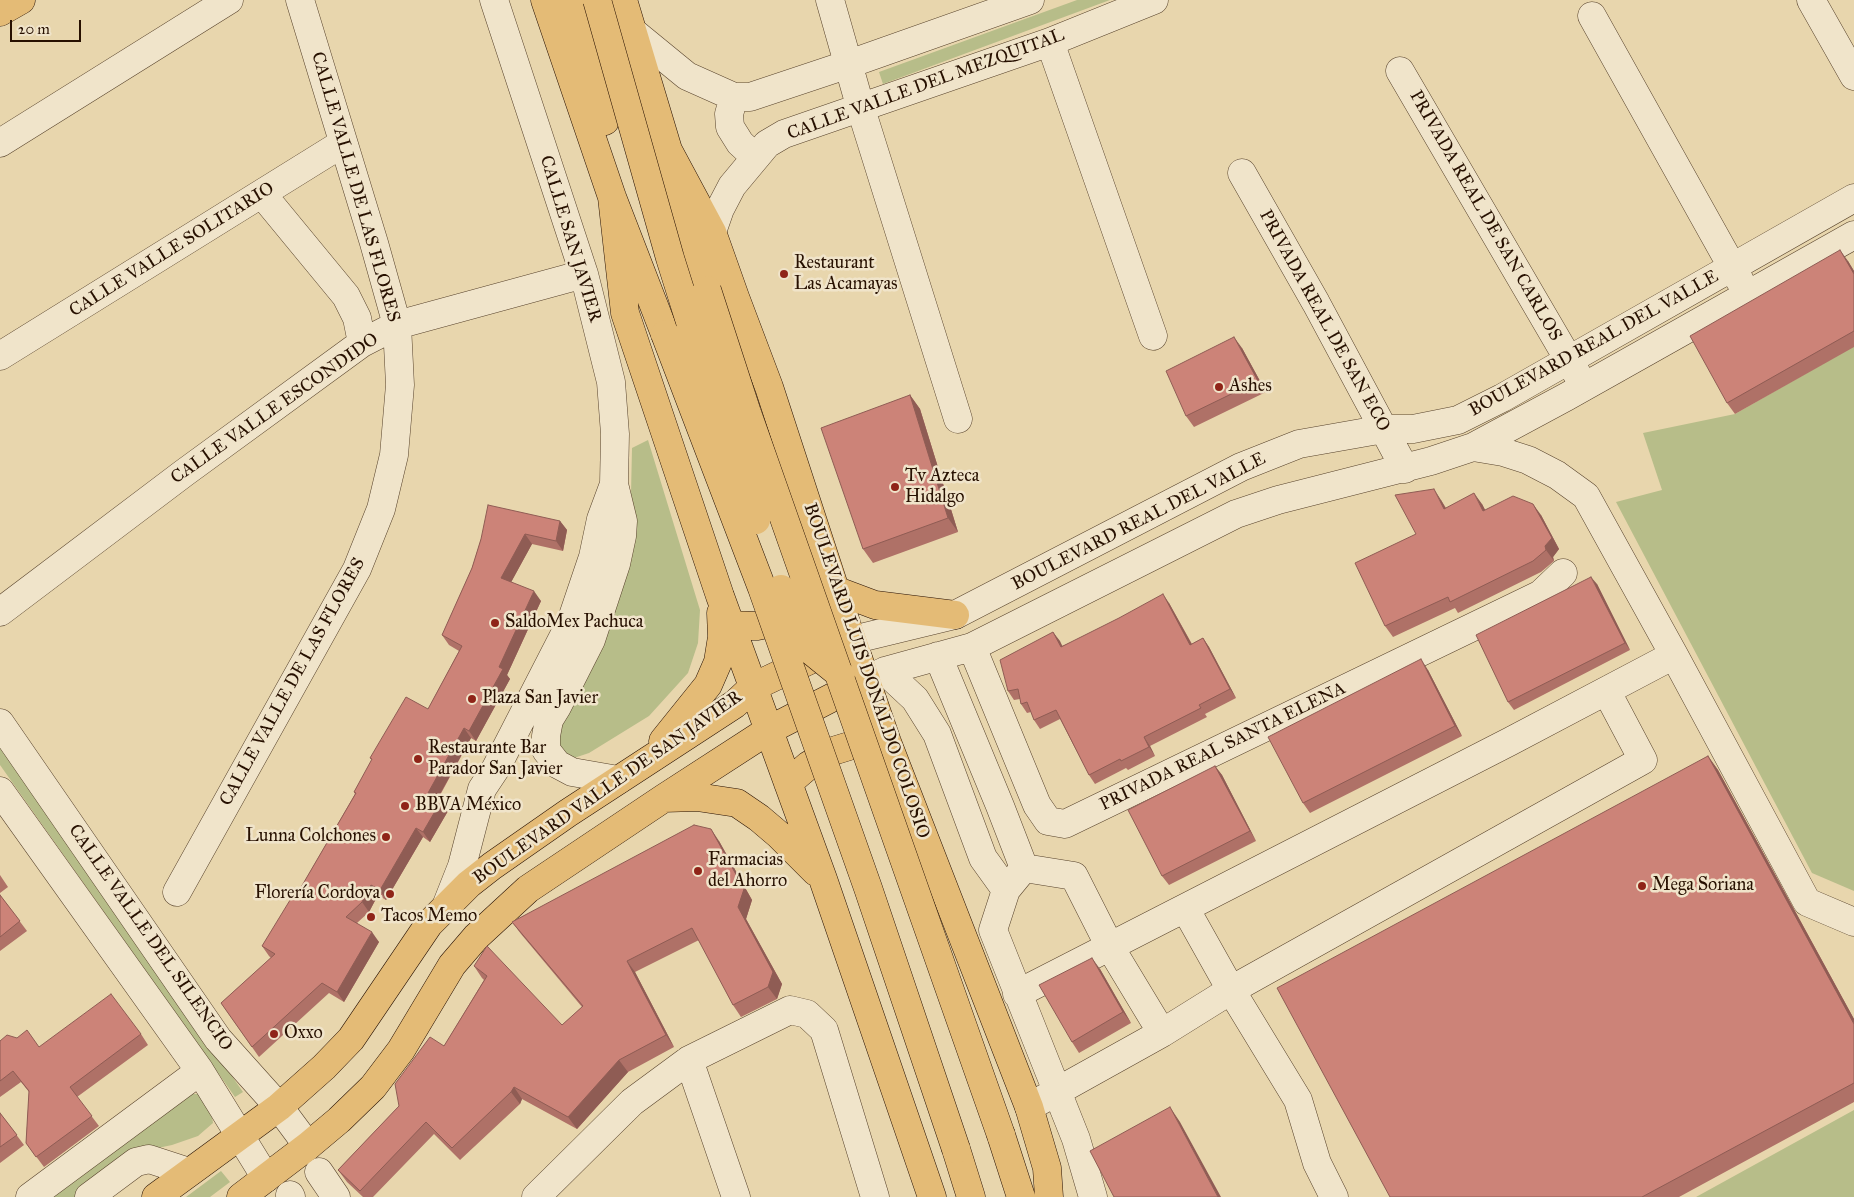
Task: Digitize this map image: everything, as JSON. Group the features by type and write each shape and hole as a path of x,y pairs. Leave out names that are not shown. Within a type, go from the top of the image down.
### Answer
{"main road":[{"path":"0,12 21,0"},
{"path":"545,0 612,197 766,597 865,878 971,1197"},
{"path":"571,0 607,129 600,158"},
{"path":"597,0 670,258 727,438 768,554 804,645 864,676"},
{"name":"BOULEVARD LUIS DONALDO COLOSIO","path":"623,0 707,290 747,412 864,676 1022,1197"},
{"name":"BOULEVARD LUIS DONALDO COLOSIO","path":"668,150 712,232 769,387 887,742 1029,1107 1047,1168 1049,1197"},
{"path":"612,197 625,313 720,596 823,880 932,1197"},
{"path":"732,625 757,626 786,620 810,606 834,587 875,605 955,615"},
{"path":"644,764 708,685 718,662 722,637 720,596"},
{"name":"BOULEVARD VALLE DE SAN JAVIER","path":"156,1197 279,1107 324,1067 351,1039 429,924 447,904 492,866 618,780 735,704 753,687 852,640"},
{"name":"BOULEVARD VALLE DE SAN JAVIER","path":"241,1197 308,1146 374,1087 400,1050 452,965 476,937 528,889 769,730 864,676"},
{"path":"788,783 809,765 833,751 859,743 887,742"},
{"path":"664,798 697,797 736,803 759,818 779,835 823,880"}],"street":[{"path":"0,143 229,0"},
{"name":"CALLE VALLE DE LAS FLORES","path":"176,892 357,569 381,509 395,446 400,384 396,325 374,243 300,0"},
{"name":"CALLE SAN JAVIER","path":"494,0 584,274 611,382 615,434 614,484 601,519 604,561 583,626 576,671 548,720 546,750 531,749 520,752 496,768"},
{"path":"830,0 861,109 958,419"},
{"path":"632,31 687,76 734,98 750,97 1030,0"},
{"name":"CALLE VALLE DEL MEZQUITAL","path":"712,232 720,209 732,186 767,144 784,134 861,109 1050,42 1154,0"},
{"path":"1811,0 1854,76"},
{"path":"1592,16 1748,293"},
{"path":"1050,42 1153,336"},
{"name":"PRIVADA REAL DE SAN CARLOS","path":"1400,71 1584,386"},
{"path":"766,92 778,106 784,119 784,134"},
{"path":"734,98 728,114 730,126 740,143 755,157"},
{"name":"CALLE VALLE SOLITARIO","path":"0,356 343,144"},
{"name":"PRIVADA REAL DE SAN ECO","path":"1242,173 1316,303 1405,469"},
{"name":"CALLE VALLE DE LAS FLORES","path":"262,194 346,296 357,318 362,343"},
{"name":"BOULEVARD REAL DEL VALLE","path":"852,640 955,615 1241,467 1299,444 1384,429 1413,429 1458,420 1502,398 1854,198"},
{"name":"BOULEVARD REAL DEL VALLE","path":"864,676 972,648 1236,514 1278,500 1405,469 1473,447 1854,235"},
{"name":"CALLE VALLE ESCONDIDO","path":"0,612 184,473 362,343 396,325 584,274"},
{"path":"1458,420 1473,447 1503,452 1528,460 1557,475 1586,496 1808,902 1854,922"},
{"name":"PRIVADA REAL SANTA ELENA","path":"972,648 1037,805 1048,821 1065,824 1541,594 1562,573"},
{"name":"CALLE SAN JAVIER","path":"447,904 462,866 482,789 583,626"},
{"path":"1017,994 1607,692 1674,655"},
{"path":"938,656 1024,868"},
{"path":"864,676 915,699 937,734 983,858 1006,890"},
{"path":"1029,1107 1162,1033 1231,990 1643,760 1607,692"},
{"name":"CALLE VALLE DEL SILENCIO","path":"0,723 218,1039 279,1107 308,1146"},
{"path":"546,750 556,764 572,772 618,780"},
{"name":"CALLE VALLE DEL SILENCIO","path":"0,791 200,1071 266,1178"},
{"path":"1024,868 1006,890 993,930 1076,1139 1093,1197"},
{"path":"1024,868 1074,876 1110,947 1162,1033"},
{"path":"1186,908 1231,990 1298,1100 1316,1163 1334,1197"},
{"path":"536,1197 632,1102 688,1060 790,1010 807,1014 824,1030 875,1197"},
{"path":"688,1060 736,1197"},
{"path":"30,1197 200,1071"},
{"path":"89,1197 136,1162 149,1159 189,1172"},
{"path":"319,1172 336,1197"}],"green space":[{"path":"1077,0 1110,0 883,84 879,72"},
{"path":"1854,346 1854,891 1812,873 1616,502 1662,490 1643,433 1735,414"},
{"path":"648,440 700,610 698,643 688,673 649,716 589,753 574,758 559,754 553,734 630,540 632,448"},
{"path":"0,743 243,1092 235,1097 0,765"},
{"path":"189,1094 199,1094 211,1110 213,1123 198,1136 172,1145 134,1153 76,1197 47,1197"},
{"path":"1854,1110 1854,1197 1696,1197"},
{"path":"221,1171 230,1182 210,1197 186,1197"}],"building":[{"path":"1840,250 1854,274 1854,331 1727,403 1690,336"},
{"name":"Ashes","path":"1234,337 1258,381 1186,416 1166,371"},
{"name":"Tv Azteca Hidalgo","path":"910,395 948,518 863,549 821,428"},
{"path":"1434,489 1444,509 1474,493 1483,511 1513,496 1533,504 1552,538 1545,546 1546,550 1533,561 1450,602 1448,597 1385,626 1355,563 1416,534 1395,495"},
{"path":"488,505 560,521 556,541 525,534 501,578 534,591 499,667 503,669 469,731 464,728 428,793 441,801 423,832 416,828 380,890 371,885 362,902 346,917 372,932 337,992 322,983 252,1047 221,1003 275,954 262,946 298,887 300,889 356,793 354,792 372,759 370,758 406,697 428,709 462,646 442,635 472,568 481,539"},
{"path":"1591,577 1625,643 1508,702 1476,635"},
{"path":"1163,594 1190,645 1203,638 1230,689 1199,705 1201,708 1144,737 1149,747 1089,775 1056,710 1034,720 1027,702 1021,704 1018,689 1008,691 1000,660 1053,632 1061,647"},
{"path":"1421,659 1455,726 1303,803 1268,737"},
{"name":"Mega Soriana","path":"1708,756 1854,1024 1854,1083 1642,1197 1390,1197 1277,988"},
{"path":"1215,766 1250,831 1162,876 1128,810"},
{"path":"694,825 711,829 744,889 738,907 773,972 768,987 733,1005 692,928 627,961 666,1035 619,1060 568,1117 514,1087 452,1148 426,1122 360,1191 338,1170 399,1106 395,1084 430,1037 444,1046 487,976 474,966 487,946 562,1025 583,1006 512,922"},
{"path":"0,895 20,921 0,937"},
{"path":"1092,958 1123,1012 1072,1042 1039,985"},
{"path":"111,994 141,1034 70,1087 92,1116 36,1157 26,1143 29,1091 13,1071 0,1081 0,1041 7,1035 17,1038 27,1030 39,1047"},
{"path":"1170,1107 1218,1197 1114,1197 1090,1151"},
{"path":"0,1113 17,1135 0,1147"}],"place":[{"name":"Restaurant Las Acamayas","path":"784,274"},
{"name":"Ashes","path":"1219,387"},
{"name":"Tv Azteca Hidalgo","path":"895,487"},
{"name":"SaldoMex Pachuca","path":"495,623"},
{"name":"Plaza San Javier","path":"472,699"},
{"name":"Restaurante Bar Parador San Javier","path":"418,759"},
{"name":"BBVA México","path":"405,806"},
{"name":"Lunna Colchones","path":"386,837"},
{"name":"Farmacias del Ahorro","path":"698,871"},
{"name":"Mega Soriana","path":"1642,886"},
{"name":"Florería Cordova","path":"390,894"},
{"name":"Tacos Memo","path":"371,917"},
{"name":"Oxxo","path":"274,1034"}]}
